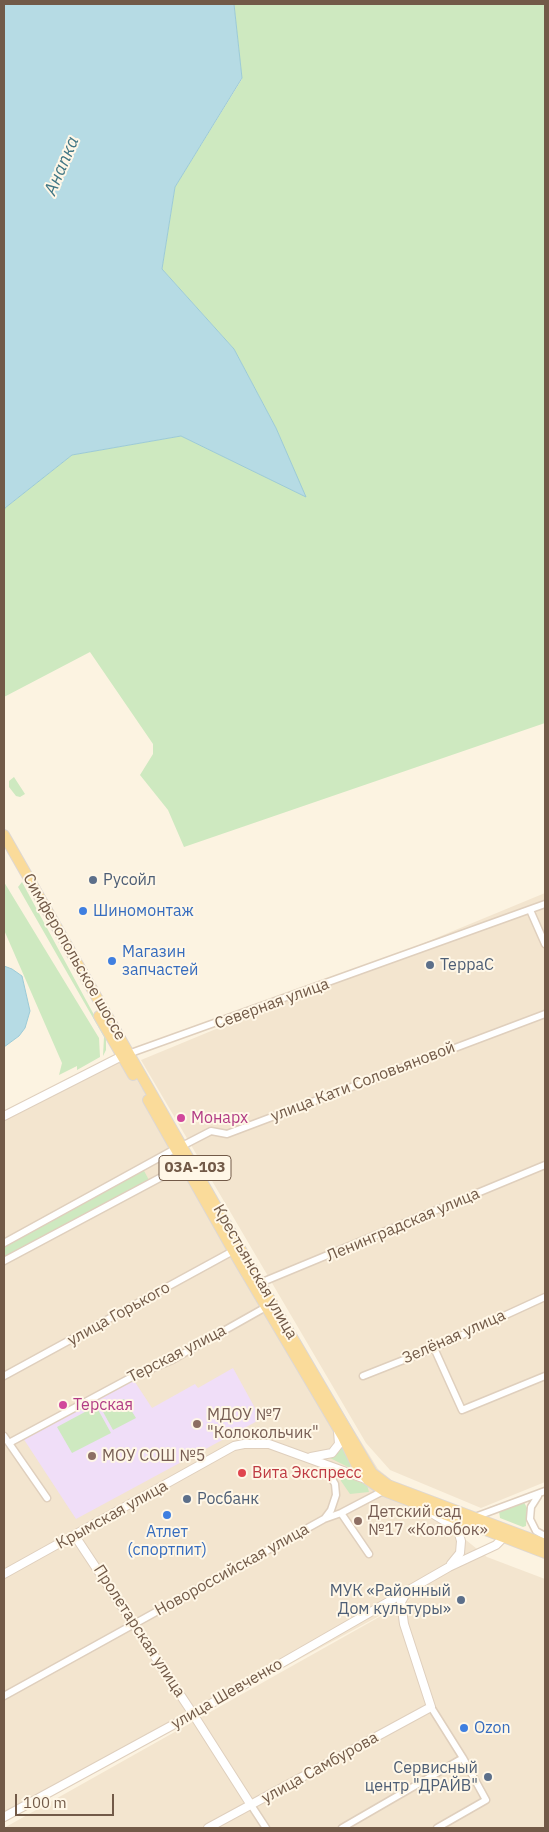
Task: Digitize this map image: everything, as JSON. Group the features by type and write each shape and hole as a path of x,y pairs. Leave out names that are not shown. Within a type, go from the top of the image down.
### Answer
{"main road":[{"name":"Симферопольское шоссе","path":"4,834 126,1055"},
{"name":"Симферопольское шоссе","path":"4,846 126,1055"},
{"name":"Крестьянская улица","path":"126,1055 178,1148 340,1416 362,1459 372,1473 388,1487 423,1506 545,1544"},
{"name":"Крестьянская улица","path":"178,1148 184,1165 233,1251 337,1427 357,1466 368,1480 475,1517 545,1553"}],"street":[{"name":"Северная улица","path":"4,1116 126,1055 545,904"},
{"path":"530,910 545,944"},
{"name":"улица Кати Соловьяновой","path":"4,1243 211,1131 227,1134 545,1014"},
{"path":"4,1261 184,1165"},
{"name":"Ленинградская улица","path":"260,1283 545,1166"},
{"name":"улица Горького","path":"4,1376 233,1251"},
{"name":"Зелёная улица","path":"363,1376 434,1348 545,1297"},
{"name":"Терская улица","path":"9,1443 132,1376 172,1360 266,1307"},
{"path":"434,1348 462,1410 545,1376"},
{"name":"Крымская улица","path":"305,1457 316,1458 332,1453 339,1444 337,1427"},
{"path":"4,1436 47,1498"},
{"name":"Крымская улица","path":"4,1574 234,1446 263,1443 368,1480"},
{"path":"324,1519 332,1510 336,1495 335,1484 329,1474 331,1466"},
{"name":"Новороссийская улица","path":"4,1696 324,1519 341,1513 388,1487"},
{"path":"475,1517 543,1492"},
{"path":"543,1492 534,1501 530,1519 536,1531 545,1536"},
{"name":"улица Шевченко","path":"423,1506 436,1517 450,1524 459,1534 461,1541 460,1553 448,1567"},
{"path":"341,1513 369,1554"},
{"name":"улица Шевченко","path":"4,1817 194,1714 448,1567 496,1545 506,1533"},
{"name":"Пролетарская улица","path":"75,1536 194,1714 266,1828"},
{"path":"407,1591 401,1602 404,1624 431,1707 464,1758 486,1800 437,1828"},
{"name":"улица Самбурова","path":"208,1828 431,1707"},
{"path":"342,1828 464,1758"}],"shaded area":[{"path":"545,893 545,1482 481,1508 390,1470 366,1443 141,1060"},
{"path":"122,1056 378,1469 487,1557 545,1579 545,1828 4,1828 429,1589 4,1819 4,1118"},
{"name":"МОУ СОШ №5","path":"233,1368 261,1419 76,1519 23,1438 133,1379 152,1408 195,1384 198,1388"}],"green space":[{"path":"234,4 545,4 545,723 184,847 168,810 140,775 153,754 153,744 90,652 4,697 4,512 5,508 72,455 181,436 305,496 276,428 234,349 162,269 175,187 242,79"},
{"path":"14,777 25,794 20,797 16,796 9,787 9,781"},
{"path":"4,882 99,1038 100,1057 77,1070 77,1066 59,1075 62,1063 4,930"},
{"path":"22,882 106,1037 106,1050 103,1056 104,1037 18,887"},
{"path":"143,1169 149,1180 4,1259 4,1245"},
{"path":"124,1399 136,1418 113,1430 102,1410"},
{"path":"96,1406 111,1433 72,1453 57,1427"},
{"path":"340,1448 344,1448 351,1464 350,1468 330,1458"},
{"path":"346,1477 367,1485 369,1492 350,1494 341,1481 341,1479"},
{"path":"524,1502 527,1508 526,1526 523,1527 500,1518 499,1511"}],"water":[{"name":"Анапка","path":"4,4 234,4 242,78 175,187 162,269 234,349 276,428 306,497 181,436 72,455 5,508 4,512"},
{"path":"4,966 22,976 30,1011 25,1028 19,1036 4,1047"}],"place":[{"name":"Русойл","path":"93,880"},
{"name":"Шиномонтаж","path":"83,911"},
{"name":"Магазин запчастей","path":"112,961"},
{"name":"ТерраС","path":"430,965"},
{"name":"Монарх","path":"181,1118"},
{"name":"Терская","path":"63,1405"},
{"name":"МДОУ №7 \"Колокольчик\"","path":"197,1424"},
{"name":"МОУ СОШ №5","path":"92,1456"},
{"name":"Вита Экспресс","path":"242,1473"},
{"name":"Росбанк","path":"187,1499"},
{"name":"Атлет (спортпит)","path":"167,1515"},
{"name":"Детский сад №17 «Колобок»","path":"358,1521"},
{"name":"МУК «Районный Дом культуры»","path":"461,1600"},
{"name":"Ozon","path":"464,1728"},
{"name":"Сервисный центр \"ДРАЙВ\"","path":"488,1777"}]}
